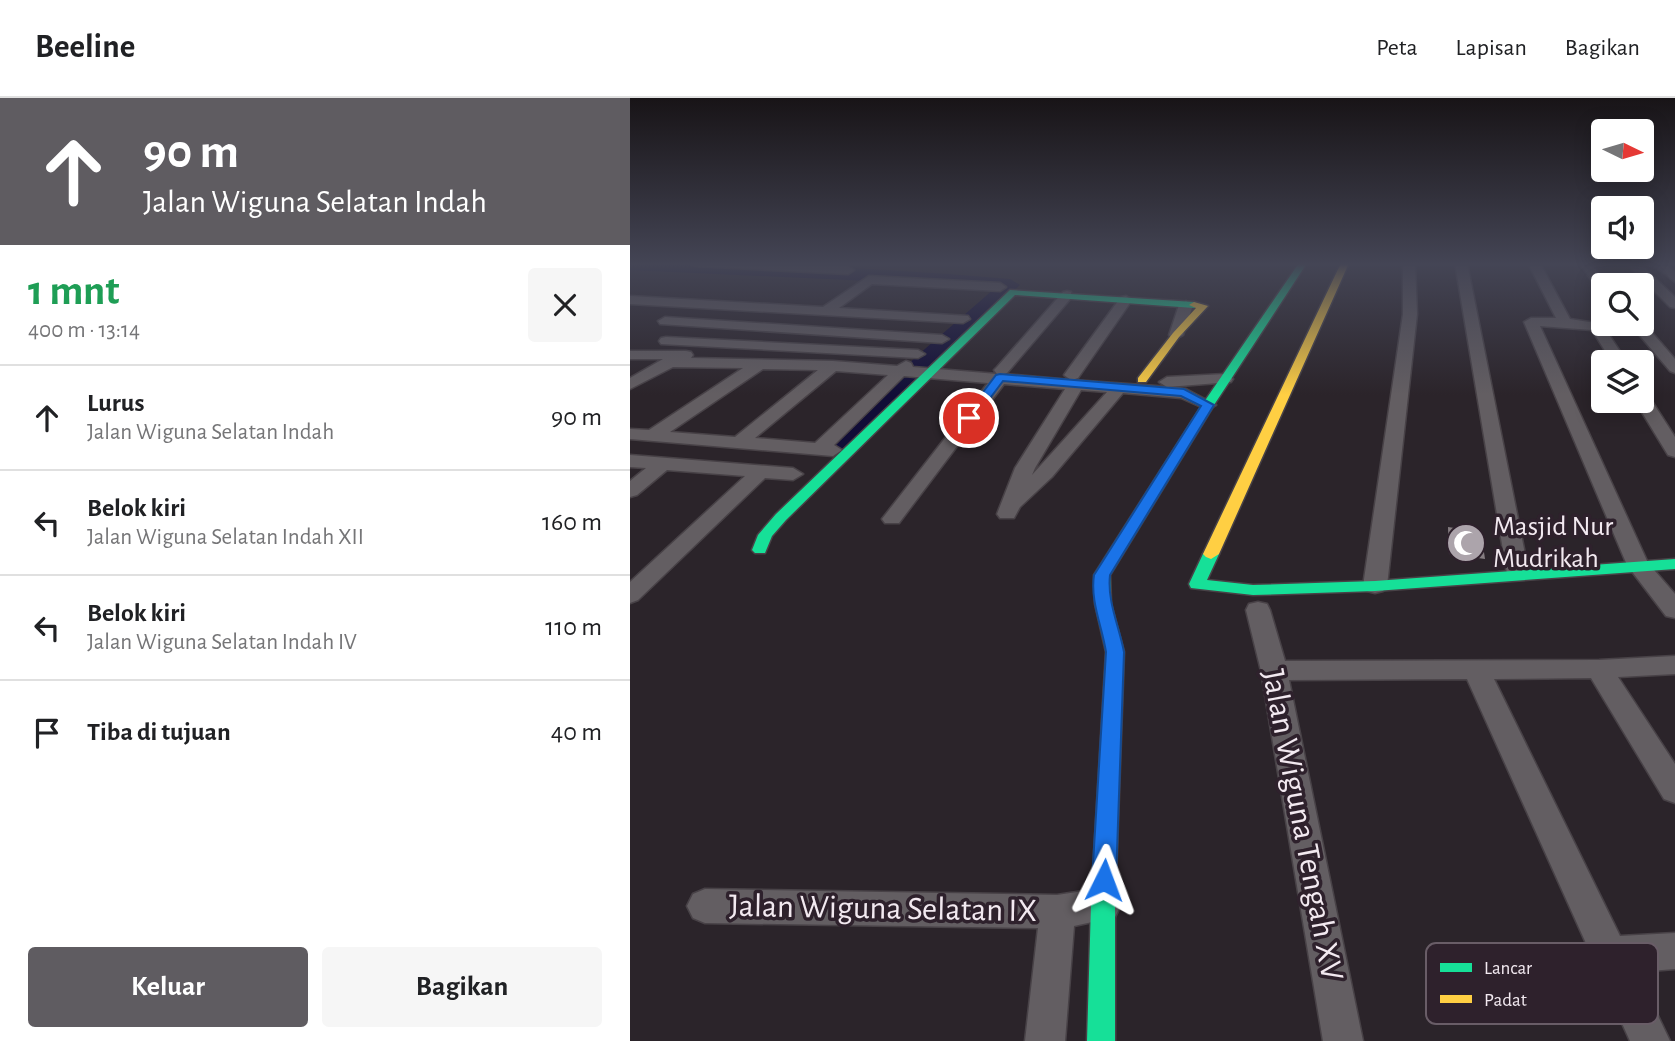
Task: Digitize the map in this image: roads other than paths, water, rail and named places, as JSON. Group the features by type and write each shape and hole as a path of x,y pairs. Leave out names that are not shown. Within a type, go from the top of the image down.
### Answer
{"street":[{"path":"767,307 963,319"},
{"path":"776,348 830,307"},
{"path":"630,434 827,449 987,307"},
{"path":"892,519 1001,374 1057,307"},
{"path":"1119,388 1045,473 1009,509 1025,468 1074,379 1121,307"},
{"path":"1142,380 1176,335 1203,307"},
{"path":"1101,1041 1103,905 1115,652 1110,623 1099,594 1102,575 1208,405 1273,307"},
{"path":"1325,307 1197,582 1199,585 1253,590 1375,586 1675,564"},
{"path":"1375,586 1410,307"},
{"path":"1469,307 1518,574"},
{"path":"1557,307 1565,322"},
{"path":"665,321 942,339"},
{"path":"1611,350 1597,327 1565,322 1531,322 1638,565 1675,610"},
{"path":"1647,336 1675,368"},
{"path":"639,340 776,348 1001,374 1142,380 1186,388 1208,405"},
{"path":"630,355 760,364 921,366"},
{"path":"630,384 676,359 921,366"},
{"path":"652,436 760,364"},
{"path":"740,442 833,366"},
{"path":"760,550 765,535 921,366"},
{"path":"1074,379 1119,388 1186,388 1225,379"},
{"path":"1651,413 1675,451"},
{"path":"630,491 646,463"},
{"path":"630,475 646,463 793,474"},
{"path":"630,595 761,471"},
{"name":"Jalan Wiguna Tengah XV","path":"1258,610 1273,671 1343,1041"},
{"path":"1273,671 1599,669 1675,665"},
{"path":"1599,669 1675,790"},
{"path":"1476,670 1606,943"},
{"name":"Jalan Wiguna Selatan IX","path":"705,906 1057,912 1103,905"},
{"path":"1045,1041 1057,912"},
{"path":"1642,1024 1650,1041"}],"waterway":[{"path":"842,442 926,360 985,307"}],"place":[{"name":"Masjid Nur Mudrikah","path":"1466,543"}]}
